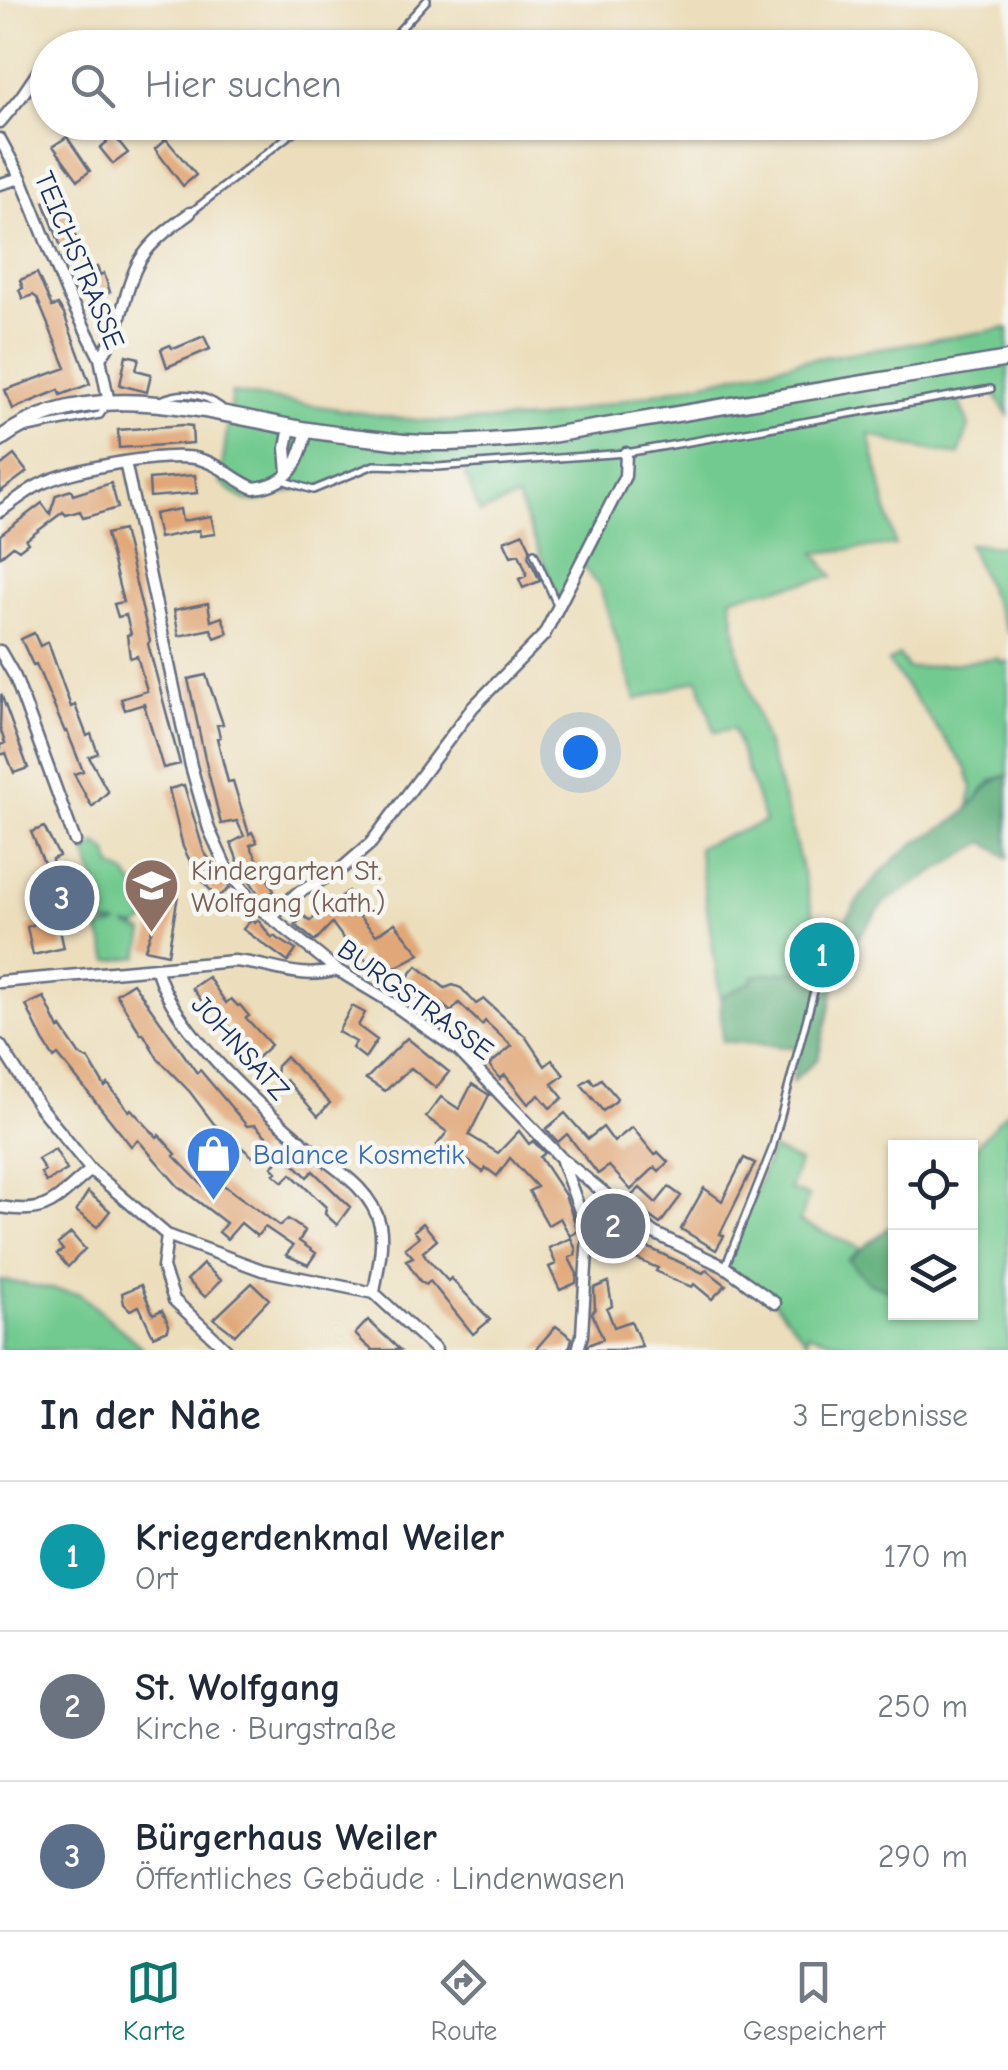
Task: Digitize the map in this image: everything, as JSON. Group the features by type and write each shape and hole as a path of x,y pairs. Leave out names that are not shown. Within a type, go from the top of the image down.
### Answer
{"main road":[{"path":"3,431 52,412 109,403 227,412 307,430 400,442 539,437 1008,359"}],"street":[{"path":"0,122 30,84"},
{"name":"TEICHSTRASSE","path":"0,139 22,178 66,290 100,358 109,403"},
{"path":"0,184 22,178"},
{"path":"100,358 113,341 136,268 150,244 190,212"},
{"path":"285,476 290,427"},
{"path":"0,511 41,483 124,462 196,458 228,470 254,488 272,486 300,459 307,430"},
{"path":"271,918 296,894 340,870 371,843 472,707 534,648 559,609 626,476 626,453"},
{"name":"BURGSTRASSE","path":"124,462 191,766 209,829 227,868 253,902 337,970 459,1052 562,1159 654,1233 725,1266 775,1303"},
{"path":"0,651 15,677 75,841"},
{"path":"0,982 234,961 263,963 303,976 337,970"},
{"name":"JOHNSATZ","path":"157,970 173,1006 236,1083 354,1183 370,1202 380,1226 374,1294"},
{"path":"0,1045 39,1106 91,1170 167,1234 262,1270 374,1294 436,1350"},
{"path":"562,1159 588,1234 578,1350"},
{"path":"0,1208 39,1210 57,1200 91,1170"},
{"path":"167,1234 163,1268 174,1300 226,1350"}],"lane":[{"path":"399,30 427,0"},
{"path":"190,212 283,140"},
{"path":"285,476 313,490 374,465 438,467 626,453 991,389"},
{"path":"534,553 559,609"},
{"path":"725,1266 772,1149 818,976"}],"green space":[{"path":"1008,328 1008,415 991,389 957,396 969,426 959,455 869,434 895,545 815,553 833,577 731,597 738,651 788,814 814,917 841,919 821,968 753,976 752,982 720,997 698,847 765,822 733,728 715,732 698,679 636,700 600,588 581,564 561,605 517,498 480,513 462,466 374,465 313,490 300,488 260,501 246,501 220,483 232,393 438,422 538,419 799,361"},
{"path":"968,544 1002,546 1008,560 1008,634"},
{"path":"899,655 908,669 998,658 1001,663 1008,661 1008,775 992,780 969,807 972,788 967,769 888,662"},
{"path":"1008,775 1008,858 985,842 885,902 848,951 837,977 818,1058 792,1082 799,1048 722,1041 720,997 752,982 753,976 821,968 849,915 883,870 914,844 957,819 987,787"},
{"path":"97,844 108,853 113,867 126,874 145,906 146,921 137,927 125,925 144,932 139,957 109,961 98,929 119,924 99,923 99,894 86,852"},
{"path":"1008,1110 1008,1350 863,1350 807,1333 807,1341 775,1303 725,1267 772,1149 799,1162 790,1190 808,1196 800,1222 863,1249 849,1260 868,1282 888,1290 888,1320 978,1320 978,1144"},
{"path":"888,1228 888,1290 868,1282 848,1260"},
{"path":"0,1280 80,1294 145,1350 0,1350"}],"building":[{"path":"69,140 90,171 78,180 53,146"},
{"path":"118,140 128,153 113,164 100,148"},
{"path":"167,140 196,175 183,186 155,149"},
{"path":"60,196 88,270 97,267 100,275 104,273 110,292 99,296 94,279 76,286 44,202"},
{"path":"37,273 52,307 58,305 64,314 90,384 61,395 59,390 13,409 5,390 66,368 37,298 33,295 23,299 19,290 23,288 20,280"},
{"path":"204,336 210,349 167,367 161,349 170,345 176,348"},
{"path":"126,355 139,358 136,370 151,374 147,392 120,385"},
{"path":"192,426 193,443 119,448 118,430"},
{"path":"14,455 27,472 0,492 0,466"},
{"path":"195,475 197,493 150,497 149,479"},
{"path":"111,483 118,508 83,518 80,511 66,515 63,512 19,550 13,546 0,557 0,535 42,503 50,514 56,495 71,490 73,495"},
{"path":"180,509 182,521 211,516 215,534 200,536 199,530 159,538 154,514"},
{"path":"123,530 180,764 163,768 144,704 125,710 121,699 147,691 137,656 130,658 127,635 131,634 126,615 118,617 114,604 123,602 106,534"},
{"path":"523,533 540,581 523,588 519,579 526,576 526,571 519,554 511,556 504,541"},
{"path":"208,603 211,621 222,617 228,633 215,638 211,629 179,636 174,610"},
{"path":"34,633 40,646 48,642 71,707 75,705 98,753 89,757 108,792 92,807 74,774 83,771 67,731 21,639"},
{"path":"206,675 223,724 217,725 217,738 228,782 233,781 249,834 252,832 257,842 250,845 274,891 261,898 239,864 231,843 244,836 237,821 221,824 188,679"},
{"path":"1,694 28,768 14,773 6,753 0,755 0,745 5,743 0,728"},
{"path":"184,785 204,852 230,888 217,898 196,873 183,847 169,789"},
{"path":"44,827 59,856 52,859 54,880 79,879 82,913 58,921 64,948 33,955 27,927 37,923 36,916 46,916 43,876 49,875 31,832"},
{"path":"348,891 356,903 351,907 376,935 395,923 420,954 376,978 360,950 355,954 332,923 315,941 295,925 304,916 310,921"},
{"path":"157,892 178,895 168,954 145,949"},
{"path":"251,920 258,920 272,938 296,950 288,962 243,929"},
{"path":"417,966 445,988 461,988 476,1004 484,999 525,1036 545,1066 552,1060 564,1075 552,1084 563,1098 550,1108 539,1095 528,1104 505,1075 500,1079 489,1065 512,1046 459,1003 451,1012 428,993 421,1001 401,985"},
{"path":"208,977 226,1003 231,999 240,1005 249,1016 246,1018 271,1045 257,1058 192,988"},
{"path":"133,983 197,1073 200,1070 247,1126 255,1125 267,1137 264,1139 268,1143 253,1157 214,1124 158,1059 116,994"},
{"path":"44,997 59,1029 89,1060 105,1087 108,1084 129,1111 159,1135 208,1191 213,1185 217,1188 222,1184 280,1226 288,1219 305,1231 299,1241 316,1253 308,1265 286,1255 293,1246 265,1227 257,1236 241,1223 227,1239 219,1232 226,1223 178,1186 138,1140 131,1146 43,1041 26,1005"},
{"path":"352,1006 365,1013 358,1026 377,1040 365,1058 352,1048 356,1042 338,1032"},
{"path":"407,1038 449,1072 436,1088 411,1068 385,1091 366,1079"},
{"path":"286,1057 330,1103 318,1116 286,1080 283,1083 276,1075 277,1066"},
{"path":"590,1078 594,1084 601,1079 617,1098 603,1111 581,1084"},
{"path":"472,1084 489,1095 469,1135 498,1153 519,1131 529,1144 533,1141 545,1153 540,1157 565,1195 578,1231 570,1236 560,1218 548,1225 529,1191 537,1187 510,1158 497,1176 486,1168 483,1172 467,1160 463,1165 437,1145 447,1132 426,1117 441,1097 459,1109"},
{"path":"565,1113 588,1139 603,1127 614,1142 632,1127 655,1155 658,1152 668,1162 659,1171 655,1167 631,1190 609,1166 598,1174 567,1134 558,1142 546,1129"},
{"path":"55,1149 67,1170 46,1182 38,1159"},
{"path":"284,1154 307,1177 313,1171 350,1207 337,1225 325,1214 326,1207 291,1174 283,1182 274,1174 277,1172 272,1167"},
{"path":"744,1158 755,1163 716,1250 681,1229 704,1188 722,1201"},
{"path":"669,1187 681,1196 660,1224 627,1200 640,1188 656,1203"},
{"path":"88,1192 110,1211 97,1227 76,1211"},
{"path":"604,1204 629,1224 634,1241 703,1273 706,1270 726,1285 712,1299 694,1284 692,1287 674,1280 656,1271 658,1268 620,1252 593,1222 590,1213"},
{"path":"423,1223 437,1240 423,1252 426,1257 490,1320 473,1334 430,1281 426,1285 420,1281 406,1260 413,1257 405,1248 419,1237 414,1231"},
{"path":"71,1233 85,1249 68,1267 57,1254 63,1250 58,1244"},
{"path":"571,1238 576,1250 569,1258 577,1274 576,1283 560,1290 549,1267 556,1264 549,1248"},
{"path":"203,1264 221,1280 205,1297 187,1280"},
{"path":"608,1282 612,1306 607,1309 614,1327 631,1321 642,1346 587,1350 588,1345 603,1339 592,1313 594,1288"},
{"path":"252,1283 269,1299 235,1335 214,1319"},
{"path":"141,1285 153,1314 162,1310 168,1330 153,1336 139,1306 130,1310 124,1304 122,1293"},
{"path":"368,1320 400,1350 372,1350 364,1343 355,1334"},
{"path":"556,1326 572,1338 570,1346 566,1350 535,1350"}],"place":[{"name":"Bürgerhaus Weiler","path":"62,898"},
{"name":"Kindergarten St. Wolfgang (kath.)","path":"152,935"},
{"name":"Kriegerdenkmal Weiler","path":"822,955"},
{"name":"Balance Kosmetik","path":"214,1203"},
{"name":"St. Wolfgang","path":"613,1226"}]}
